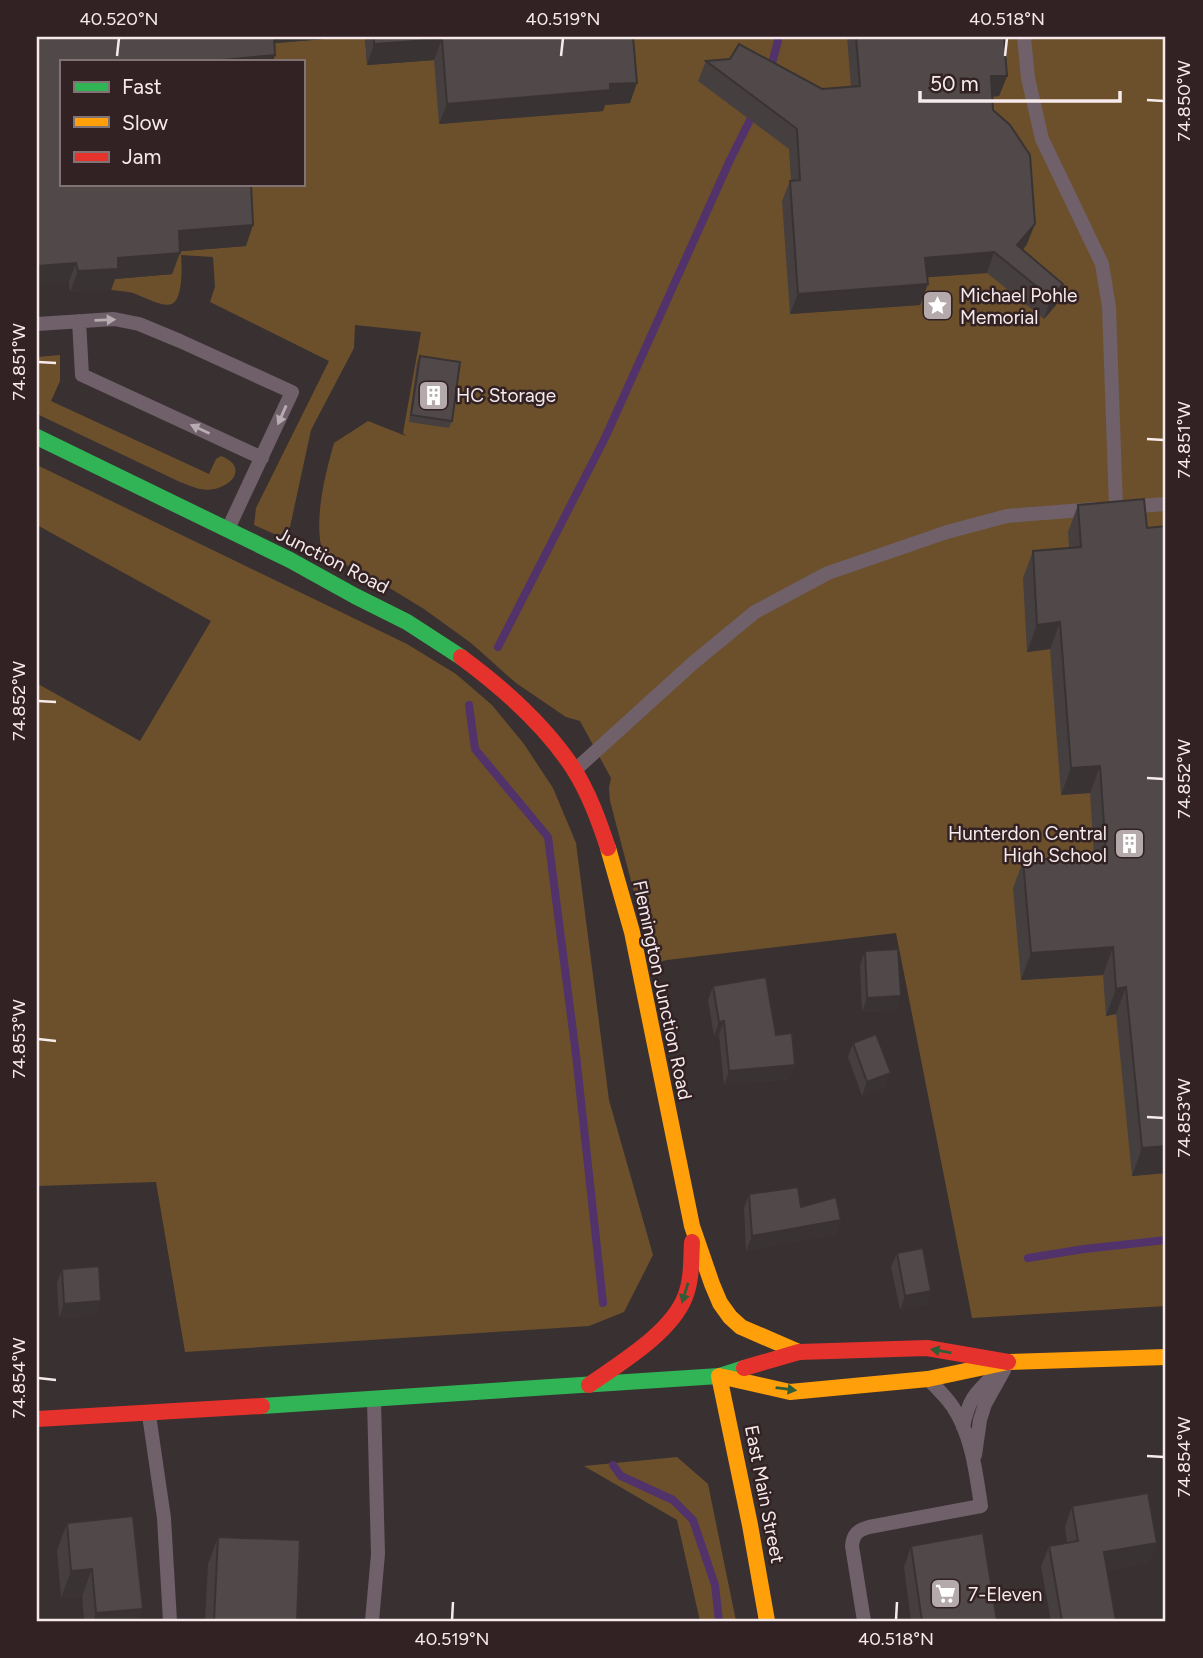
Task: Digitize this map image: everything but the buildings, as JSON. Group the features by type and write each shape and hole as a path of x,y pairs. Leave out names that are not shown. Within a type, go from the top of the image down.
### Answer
{"main road":[{"name":"Junction Road","path":"37,437 298,564 407,622 496,685 553,740 575,770"},
{"name":"Flemington Junction Road","path":"575,770 607,844 632,932 692,1226"},
{"path":"692,1226 712,1284 730,1317 741,1327 799,1352"},
{"path":"589,1385 663,1329 676,1315 685,1298 691,1270 692,1226"},
{"path":"37,1419 374,1400 719,1376 799,1352 927,1348 1008,1362"},
{"path":"719,1376 790,1392 928,1379 1008,1362 1166,1357"},
{"name":"East Main Street","path":"719,1376 750,1525 766,1621"}],"lane":[{"path":"1024,37 1028,78 1042,139 1102,264 1109,307 1116,508"},
{"path":"37,324 114,319 139,324 292,392 227,530"},
{"path":"79,321 82,375 262,458"},
{"path":"575,770 693,663 755,612 828,573 935,536 1007,516 1166,504"},
{"path":"963,1427 970,1401 1008,1362"},
{"path":"974,1460 985,1404 1008,1362"},
{"path":"864,1621 852,1546 856,1532 869,1527 981,1506 974,1460 963,1427 948,1399 928,1379"},
{"path":"372,1621 378,1553 374,1400"},
{"path":"148,1413 164,1518 170,1621"}],"shaded area":[{"path":"323,37 365,37 367,65 606,47 606,37 1166,37 1166,1306 972,1318 896,933 667,960 653,964 610,801 611,778 580,721 566,717 516,683 471,643 424,609 370,576 323,554 320,513 334,443 368,421 406,436 403,433 421,332 355,325 354,348 311,430 290,527 279,536 254,525 256,508 329,361 210,302 215,287 213,257 181,255 180,289 176,301 168,305 133,293 111,290 111,279 172,274 171,252 244,246 242,186 304,186 304,60 267,60 266,43","holes":["437,89 602,111 440,122"]},
{"path":"60,355 60,381 51,401 209,474 216,459 221,456 234,465 235,475 227,484 214,489 192,487 37,414 37,357"},
{"path":"37,465 407,644 456,674 492,705 524,744 553,788 576,843 609,1100 653,1255 624,1312 589,1326 185,1352 156,1182 37,1186 37,686 38,684 140,741 211,621 37,525"},
{"path":"677,1457 708,1484 736,1621 700,1621 677,1520 584,1466"}],"waterway":[{"path":"770,71 779,37"},
{"path":"498,647 605,438 754,112"},
{"path":"469,705 475,749 548,837 576,1055 603,1303"},
{"path":"1028,1258 1166,1240"},
{"path":"613,1465 621,1476 673,1500 693,1520 715,1585 719,1621"}],"traffic: fast":[{"path":"37,437 290,560 407,622 461,657"},
{"path":"262,1406 719,1376 744,1368"}],"traffic: slow":[{"path":"608,848 632,932 692,1226 712,1284 720,1303 741,1327 799,1352"},
{"path":"724,1377 790,1392 928,1379 1008,1362 1166,1357"},
{"path":"719,1376 767,1621"}],"traffic: jam":[{"path":"461,657 522,708 562,752 584,787 608,848"},
{"path":"589,1385 657,1335 678,1310 689,1284 692,1242"},
{"path":"744,1368 799,1352 927,1348 1008,1362"},
{"path":"37,1419 262,1406"}],"place":[{"name":"Michael Pohle Memorial","path":"937,306"},
{"name":"HC Storage","path":"433,395"},
{"name":"Hunterdon Central High School","path":"1130,844"},
{"name":"7-Eleven","path":"945,1594"}]}
